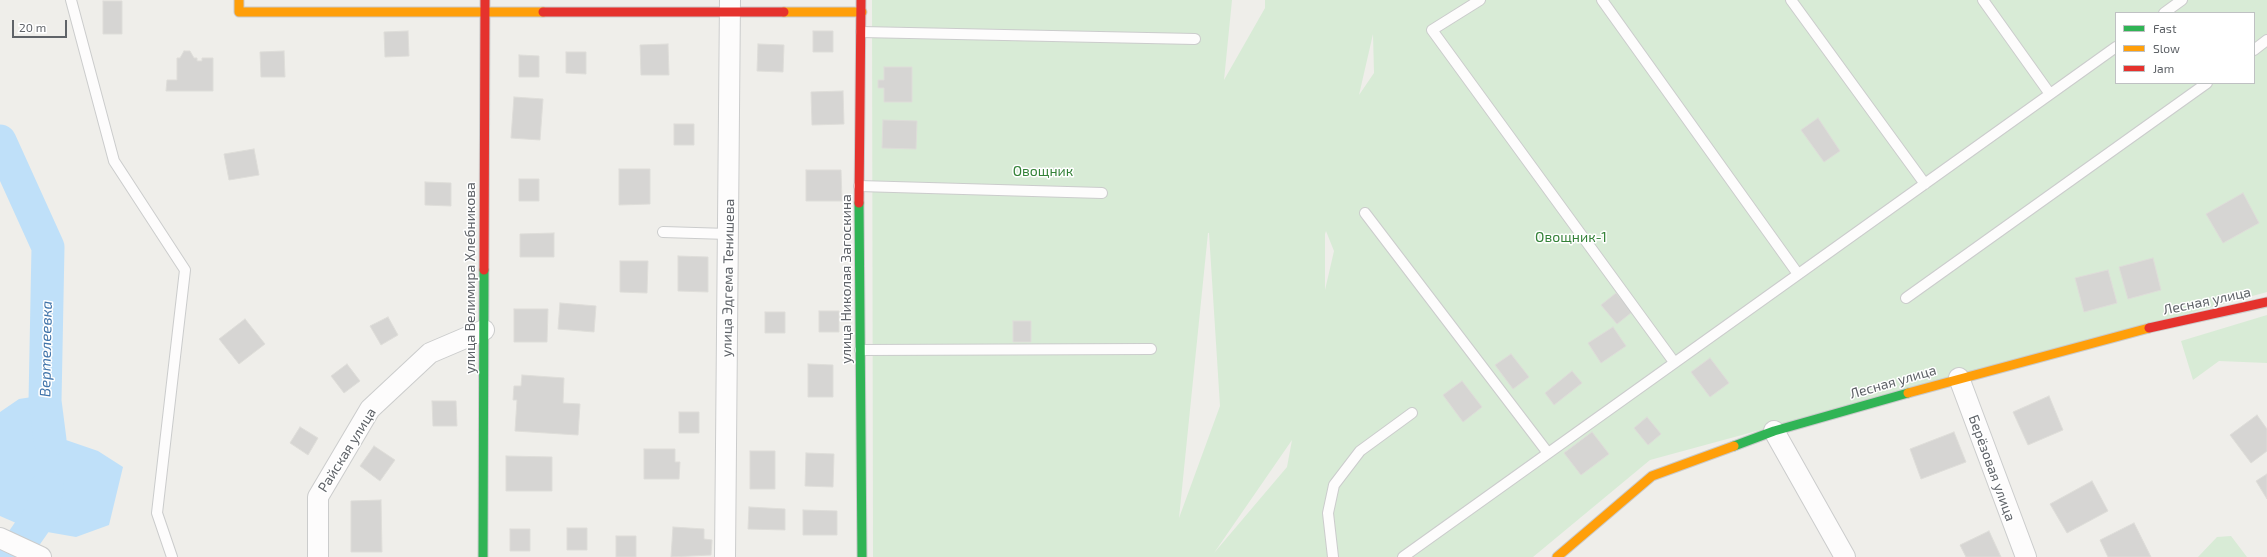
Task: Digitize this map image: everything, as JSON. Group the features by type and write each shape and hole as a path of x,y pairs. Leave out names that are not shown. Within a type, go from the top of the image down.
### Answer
{"street":[{"path":"239,0 239,12 485,11 730,6 862,12"},
{"name":"улица Велимира Хлебникова","path":"483,557 485,0"},
{"name":"улица Николая Загоскина","path":"861,0 859,186 862,557"},
{"name":"улица Эдгема Тенишева","path":"725,557 730,6"},
{"name":"Лесная улица","path":"1557,557 1652,476 1774,431 1959,378 2161,326 2267,302"},
{"name":"Райская улица","path":"318,557 318,497 370,409 430,354 484,330"},
{"name":"Берёзовая улица","path":"1959,378 2026,557"},
{"path":"1774,431 1845,557"},
{"path":"0,538 39,556"}],"lane":[{"path":"71,0 114,161 185,270 157,513 172,557"},
{"path":"1480,0 1432,30 1674,362"},
{"path":"1602,0 1798,274"},
{"path":"1792,0 1924,184"},
{"path":"1983,0 2050,94"},
{"path":"2165,12 2178,1"},
{"path":"861,32 1195,39"},
{"path":"2255,49 2267,40"},
{"path":"1403,557 2115,48"},
{"path":"1906,298 2206,84"},
{"path":"859,186 1102,193"},
{"path":"1365,213 1548,453"},
{"path":"663,232 728,234"},
{"path":"860,350 1151,349"},
{"path":"1333,557 1328,513 1334,485 1360,451 1412,413"}],"green space":[{"name":"Овощник-1","path":"872,0 1232,0 1224,80 1265,8 1265,0 2267,0 2267,292 1650,460 1533,557 873,557","holes":["1373,34 1374,73 1359,95","1326,231 1334,251 1325,290 1325,234","1208,233 1220,406 1179,518","1292,440 1287,467 1214,553"]},
{"path":"2267,315 2267,363 2219,361 2193,380 2181,341"},
{"path":"2231,536 2247,557 2198,557 2217,537"}],"water":[{"path":"45,395 66,440 98,451 123,467 109,525 76,537 30,529 0,516 0,412 19,399"}],"building":[{"path":"103,1 122,1 122,34 103,34"},
{"path":"408,31 409,56 385,57 384,32"},
{"path":"813,31 833,31 833,52 813,52"},
{"path":"668,44 669,75 641,75 640,45"},
{"path":"758,44 784,45 783,72 757,71"},
{"path":"184,51 190,51 194,58 197,58 197,61 202,61 202,58 213,58 213,91 166,91 167,80 177,80 177,58 180,58"},
{"path":"284,51 285,77 261,77 260,52"},
{"path":"566,52 586,52 586,74 566,73"},
{"path":"519,55 539,56 539,77 519,77"},
{"path":"884,67 912,67 912,102 884,102 884,88 878,88 878,80 884,80"},
{"path":"843,91 844,124 812,125 811,92"},
{"path":"514,97 543,99 540,140 511,138"},
{"path":"1818,118 1840,151 1824,162 1801,130"},
{"path":"883,120 917,121 916,149 882,148"},
{"path":"674,124 694,124 694,145 674,145"},
{"path":"254,149 259,175 229,180 224,154"},
{"path":"619,169 650,169 650,204 619,205"},
{"path":"806,170 841,170 842,201 806,201"},
{"path":"519,179 539,179 539,201 519,201"},
{"path":"425,182 451,183 451,206 425,205"},
{"path":"2243,193 2259,223 2223,243 2206,214"},
{"path":"554,233 554,257 520,257 520,234"},
{"path":"678,256 708,257 708,292 678,291"},
{"path":"2153,258 2161,290 2128,299 2119,267"},
{"path":"620,261 648,261 647,293 620,292"},
{"path":"2108,270 2117,303 2084,312 2075,278"},
{"path":"1616,293 1632,312 1617,324 1601,305"},
{"path":"560,303 596,306 594,332 558,329"},
{"path":"514,309 548,309 547,342 514,342"},
{"path":"819,311 839,311 839,332 819,332"},
{"path":"765,312 785,312 785,333 765,333"},
{"path":"388,317 398,335 381,345 370,326"},
{"path":"245,319 265,344 239,364 219,339"},
{"path":"1013,321 1031,321 1031,342 1013,342"},
{"path":"1613,327 1626,346 1601,363 1588,343"},
{"path":"1511,354 1529,377 1513,389 1495,365"},
{"path":"1710,358 1729,383 1710,397 1691,372"},
{"path":"347,364 360,381 344,393 331,376"},
{"path":"808,364 833,365 833,397 808,397"},
{"path":"1572,371 1582,383 1554,405 1545,393"},
{"path":"522,375 564,378 563,403 580,404 578,435 515,431 517,400 513,400 514,386 521,386"},
{"path":"1462,381 1482,407 1463,422 1443,395"},
{"path":"2049,396 2063,430 2028,445 2013,412"},
{"path":"432,401 456,401 457,426 433,426"},
{"path":"679,412 699,412 699,433 679,433"},
{"path":"2257,415 2267,429 2267,451 2251,463 2230,435"},
{"path":"1647,417 1661,434 1648,445 1634,428"},
{"path":"300,427 318,438 308,455 290,443"},
{"path":"1592,432 1609,454 1581,475 1564,453"},
{"path":"1954,432 1966,462 1921,479 1910,449"},
{"path":"374,446 395,460 380,481 360,466"},
{"path":"644,449 675,449 675,462 680,462 679,479 644,479"},
{"path":"750,451 775,451 775,489 750,489"},
{"path":"806,453 834,454 833,487 805,486"},
{"path":"506,456 552,457 552,491 506,491"},
{"path":"2267,474 2267,499 2256,481"},
{"path":"2092,481 2108,511 2067,533 2050,504"},
{"path":"381,500 382,552 351,552 351,501"},
{"path":"749,507 785,509 785,530 748,529"},
{"path":"803,510 837,511 837,535 803,535"},
{"path":"2134,523 2151,557 2108,557 2100,540"},
{"path":"673,527 704,529 704,539 712,540 711,555 671,557"},
{"path":"567,528 587,528 587,550 567,550"},
{"path":"510,529 530,529 530,551 510,551"},
{"path":"1989,531 2001,557 1966,557 1960,545"},
{"path":"616,536 636,536 636,557 616,557"}],"waterway":[{"name":"Вертелеевка","path":"0,141 48,247 45,401 50,440"},
{"name":"Вертелеевка","path":"11,557 43,511 47,487"}],"traffic: fast":[{"path":"859,203 862,557"},
{"path":"483,557 484,270"},
{"path":"1734,446 1774,431 1908,393"}],"traffic: slow":[{"path":"239,0 239,12 543,12"},
{"path":"784,12 862,12"},
{"path":"1908,393 2149,328"},
{"path":"1557,557 1652,476 1734,446"}],"traffic: jam":[{"path":"484,270 485,0"},
{"path":"859,203 861,0"},
{"path":"543,12 784,12"},
{"path":"2149,328 2267,302"}],"park label":[{"name":"Овощник","path":"1043,171"}]}
